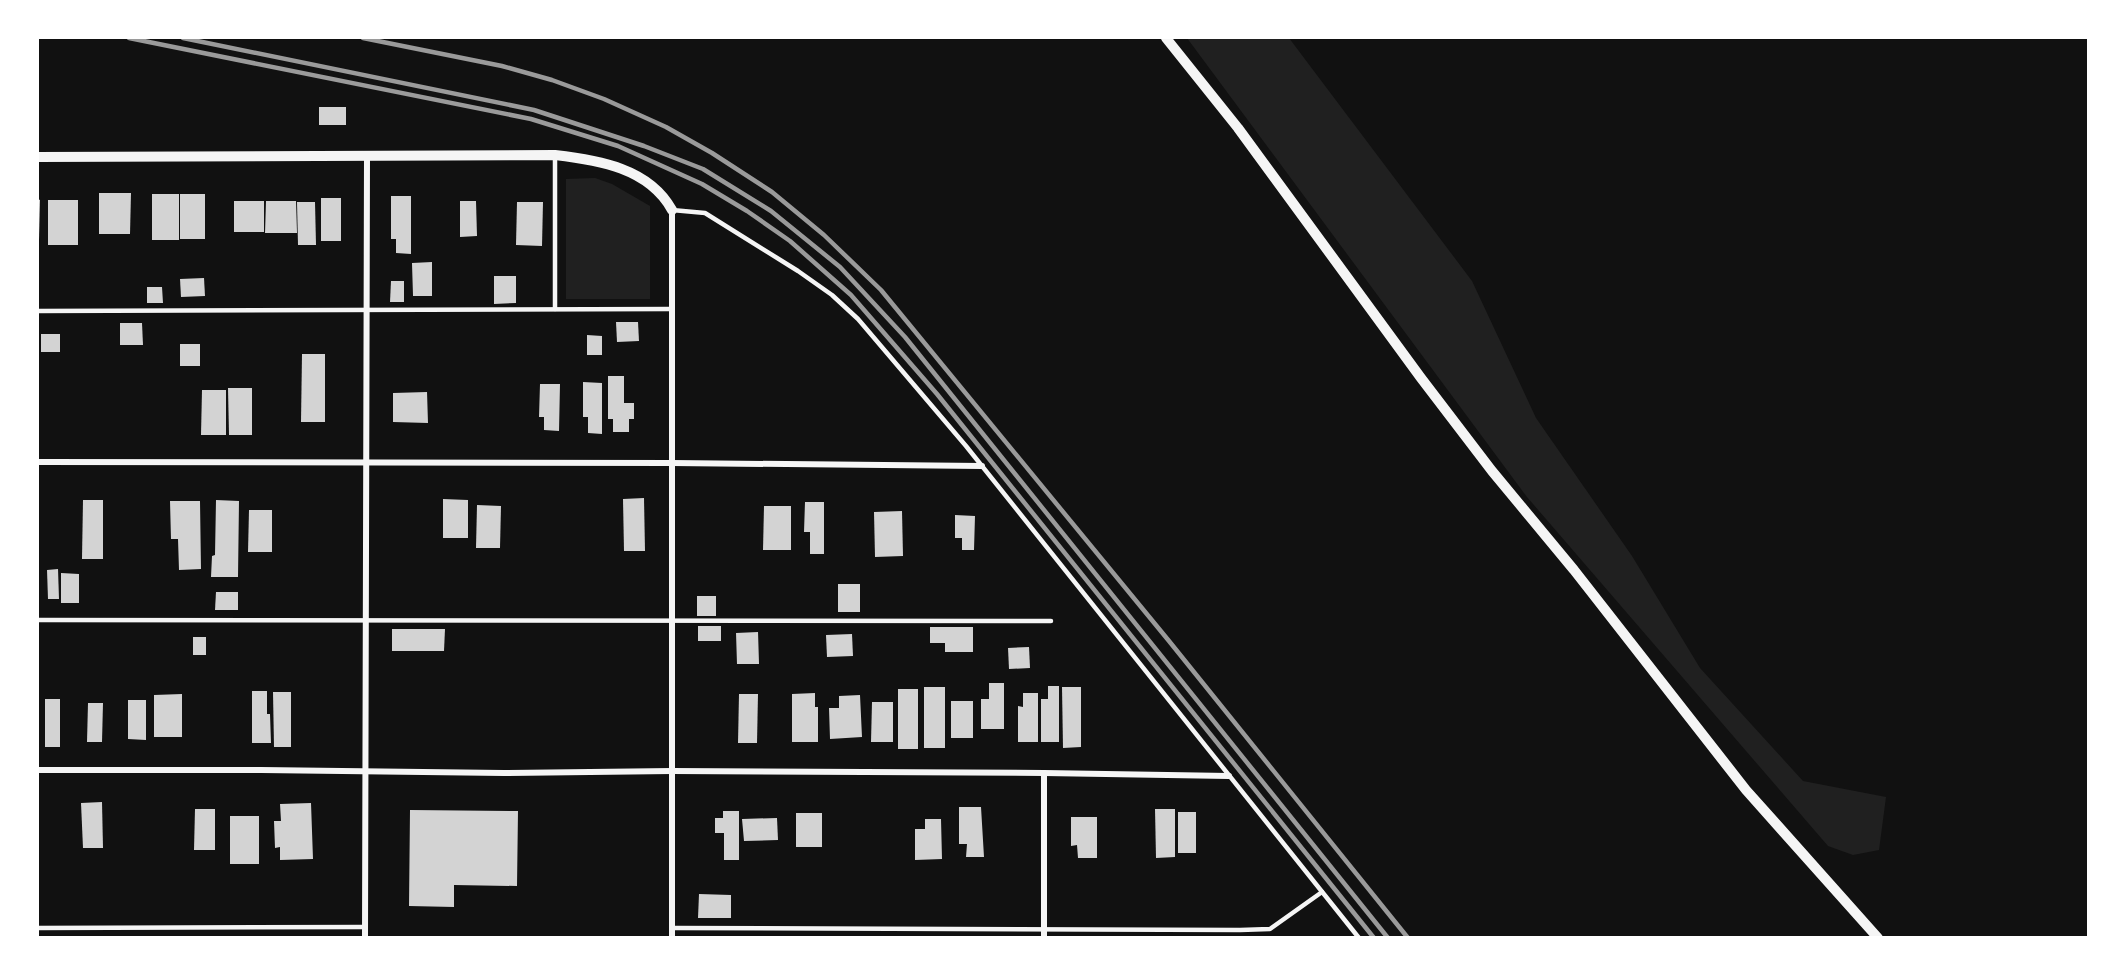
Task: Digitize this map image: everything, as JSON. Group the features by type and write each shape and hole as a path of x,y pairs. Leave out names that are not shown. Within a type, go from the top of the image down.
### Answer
{"street":[{"path":"1166,38 1238,128 1492,471 1574,570 1746,790 1878,938"},
{"path":"38,157 555,155 603,162 637,176 657,189 672,210 672,938"},
{"path":"365,938 367,156"},
{"path":"38,462 982,466"},
{"path":"38,770 504,773 672,771 1229,776"},
{"path":"1044,773 1044,938"}],"lane":[{"path":"555,155 555,309"},
{"path":"672,210 705,213 798,271 832,295 858,319 982,466 1359,938"},
{"path":"38,311 672,309"},
{"path":"38,620 1051,621"},
{"path":"672,928 1270,929 1322,892"},
{"path":"38,928 365,927"}],"shaded area":[{"path":"1187,38 1289,38 1472,281 1536,418 1632,556 1700,668 1803,781 1886,797 1879,850 1853,855 1828,846 1527,497"},
{"path":"595,178 612,184 650,206 650,299 566,299 566,179"}],"building":[{"path":"319,107 346,107 346,125 319,125"},
{"path":"99,193 131,193 130,234 99,234"},
{"path":"152,194 179,194 179,240 152,240"},
{"path":"180,194 205,194 205,239 180,239"},
{"path":"391,196 411,196 411,254 396,253 396,239 391,239"},
{"path":"321,198 341,198 341,241 321,241"},
{"path":"38,199 40,200 39,240 38,240"},
{"path":"48,200 78,200 78,245 48,245"},
{"path":"234,201 264,201 264,232 234,232"},
{"path":"266,201 296,201 297,233 265,233"},
{"path":"460,201 476,201 477,236 460,237"},
{"path":"297,202 315,202 316,245 298,245"},
{"path":"517,202 543,202 542,246 516,245"},
{"path":"432,262 432,296 413,296 412,263"},
{"path":"494,276 516,276 516,303 494,304"},
{"path":"204,278 205,296 181,297 180,279"},
{"path":"391,281 404,281 404,302 390,302"},
{"path":"147,287 162,287 163,303 147,303"},
{"path":"616,322 638,322 639,341 617,342"},
{"path":"120,323 142,323 143,345 120,345"},
{"path":"41,334 60,334 60,352 41,352"},
{"path":"587,335 602,336 602,355 587,355"},
{"path":"180,344 200,344 200,366 180,366"},
{"path":"302,354 325,354 325,422 301,422"},
{"path":"608,376 624,376 624,403 634,403 634,419 629,419 629,432 613,432 613,419 608,419"},
{"path":"583,382 602,383 602,434 588,433 588,417 583,417"},
{"path":"540,384 560,384 559,431 544,430 544,417 539,417"},
{"path":"228,388 252,388 252,435 229,435"},
{"path":"202,390 226,390 226,435 201,435"},
{"path":"427,392 428,423 393,422 393,393"},
{"path":"644,498 645,551 624,551 623,499"},
{"path":"443,499 468,500 468,538 443,538"},
{"path":"83,500 103,500 103,559 82,559"},
{"path":"216,500 239,501 238,577 211,577 212,556 215,555"},
{"path":"170,501 200,501 201,569 179,570 178,539 171,539"},
{"path":"805,502 824,502 824,554 810,554 810,532 804,532"},
{"path":"477,505 501,506 500,548 476,548"},
{"path":"764,506 791,506 791,550 763,550"},
{"path":"249,510 272,510 272,552 248,552"},
{"path":"902,511 903,556 875,557 874,512"},
{"path":"955,515 975,516 974,550 962,550 962,538 955,538"},
{"path":"58,569 59,599 48,599 47,570"},
{"path":"61,573 79,574 79,603 61,603"},
{"path":"838,584 860,584 860,612 838,612"},
{"path":"216,592 238,592 238,610 215,610"},
{"path":"697,596 716,596 716,616 697,616"},
{"path":"698,626 721,626 721,641 698,641"},
{"path":"930,627 973,627 973,652 945,652 945,643 930,643"},
{"path":"392,629 445,629 444,651 392,651"},
{"path":"758,632 759,664 737,664 736,633"},
{"path":"852,634 853,656 827,657 826,635"},
{"path":"193,637 206,637 206,655 193,655"},
{"path":"1029,647 1030,668 1009,669 1008,648"},
{"path":"989,683 1004,683 1004,729 981,729 981,699 989,699"},
{"path":"1048,686 1059,686 1059,742 1041,742 1041,699 1048,699"},
{"path":"924,687 945,687 945,748 924,748"},
{"path":"1062,687 1081,687 1081,747 1063,748"},
{"path":"898,689 918,689 918,749 898,749"},
{"path":"252,691 267,691 271,743 252,743"},
{"path":"273,692 291,692 291,747 274,747"},
{"path":"815,693 815,707 818,707 818,742 792,742 792,694"},
{"path":"1023,693 1038,693 1038,742 1018,742 1018,706 1023,707"},
{"path":"182,694 182,737 154,737 154,695"},
{"path":"739,694 758,694 757,743 738,743"},
{"path":"860,695 862,737 830,739 829,708 839,708 839,696"},
{"path":"45,699 60,699 60,747 45,747"},
{"path":"128,700 146,700 146,740 128,739"},
{"path":"951,701 973,701 973,738 951,738"},
{"path":"872,702 893,702 893,742 871,742"},
{"path":"88,703 103,703 102,742 87,742"},
{"path":"102,802 103,848 83,848 81,803"},
{"path":"311,803 313,859 280,860 280,847 275,848 274,821 281,821 280,804"},
{"path":"959,807 981,807 984,857 966,857 967,844 959,844"},
{"path":"195,809 215,809 215,850 194,850"},
{"path":"1155,809 1175,809 1175,857 1156,858"},
{"path":"410,810 518,811 517,886 454,885 454,907 409,906"},
{"path":"723,811 739,811 739,860 724,860 724,833 715,833 715,818 723,818"},
{"path":"1178,812 1196,812 1196,853 1178,853"},
{"path":"796,813 822,813 822,847 796,847"},
{"path":"230,816 259,816 259,864 230,864"},
{"path":"1071,817 1097,817 1097,858 1078,858 1077,845 1071,846"},
{"path":"777,818 778,840 744,841 742,819"},
{"path":"925,819 941,819 942,859 915,860 915,829 925,829"},
{"path":"699,894 731,895 731,918 698,918"}],"railway":[{"path":"129,38 531,119 618,146 702,184 747,211 790,241 851,295 937,394 1374,938"},
{"path":"183,38 534,110 644,146 703,169 771,211 840,267 905,337 1388,938"},
{"path":"363,38 502,66 552,80 604,99 666,127 712,153 772,192 824,235 881,290 1169,641 1408,938"}]}
